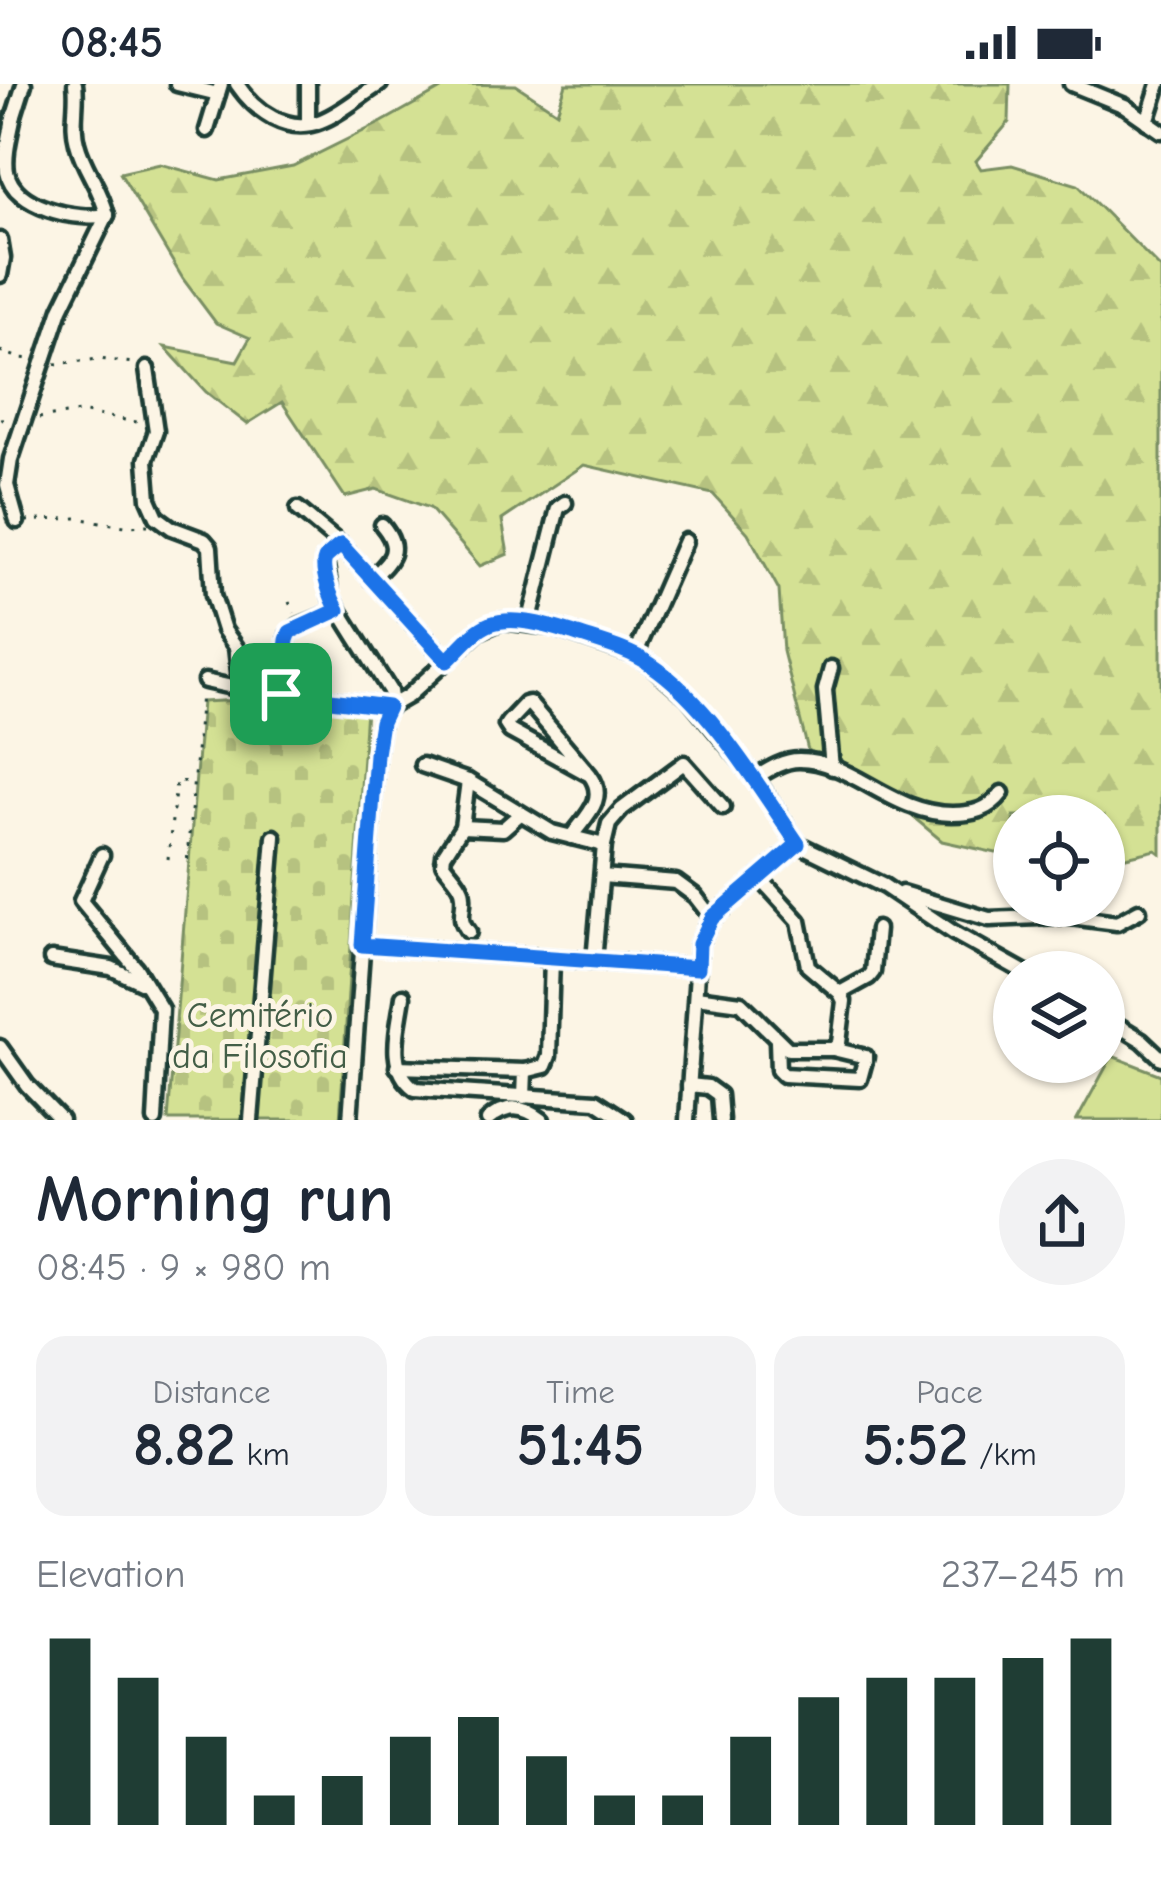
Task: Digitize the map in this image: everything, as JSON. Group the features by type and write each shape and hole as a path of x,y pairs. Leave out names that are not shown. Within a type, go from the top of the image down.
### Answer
{"street":[{"path":"0,157 24,84"},
{"path":"177,84 219,89 207,130"},
{"path":"238,84 258,111 297,125 328,117 380,84"},
{"path":"308,84 308,124"},
{"path":"1071,84 1125,106 1161,131"},
{"path":"1147,122 1160,84"},
{"path":"17,521 6,477 62,309 107,215 75,139 78,86"},
{"path":"14,114 6,152 13,186 56,212 92,218 107,215"},
{"path":"0,240 0,275"},
{"path":"147,369 155,428 146,460 149,499 157,517 205,540 210,547 213,595 224,630 236,647 241,688"},
{"path":"530,623 558,508 565,503"},
{"path":"298,509 341,545 447,661"},
{"path":"371,579 390,561 394,547 382,525"},
{"path":"635,655 686,541"},
{"path":"341,545 325,562 329,591 391,691 376,754 350,1120"},
{"path":"281,694 288,635 338,610"},
{"path":"205,681 388,707 408,696 479,631 502,621 552,627 635,655 688,697 755,778 798,844 884,886 993,955"},
{"path":"831,668 825,690 832,768"},
{"path":"572,837 597,800 599,792 590,775 530,703 506,725 590,775"},
{"path":"755,778 798,760 832,768 903,805 938,814 982,810 1002,793"},
{"path":"594,961 604,845 615,815 684,763 723,807"},
{"path":"422,765 468,781 552,832 604,845"},
{"path":"468,781 462,827 443,863 460,885 461,921 469,932"},
{"path":"462,827 503,829 520,814"},
{"path":"251,1120 274,837"},
{"path":"687,1120 699,944 712,918 798,844"},
{"path":"102,855 82,904 157,1000 162,1015 155,1120"},
{"path":"602,876 676,881 712,918"},
{"path":"759,877 800,921 805,963 840,993 845,1008 839,1042 833,1049"},
{"path":"884,886 989,920 1063,916 1118,923 1139,911"},
{"path":"840,993 873,972 877,929"},
{"path":"362,945 698,968"},
{"path":"398,1067 525,1071 545,1066 552,958"},
{"path":"51,959 111,968 146,985"},
{"path":"403,996 395,1057 406,1083 415,1089 596,1101 626,1120"},
{"path":"696,997 741,1003 788,1049 833,1049 866,1057 860,1079 783,1075 778,1070 777,1040"},
{"path":"1125,1030 1161,1058"},
{"path":"0,1047 61,1120"},
{"path":"524,1097 525,1071"},
{"path":"689,1084 708,1087 719,1096 721,1120"},
{"path":"488,1120 515,1107 542,1120"}],"path":[{"path":"0,351 56,365 116,359 147,369"},
{"path":"0,419 80,412 155,428"},
{"path":"17,521 76,518 125,526 170,526"},
{"path":"290,602 299,626"},
{"path":"187,859 205,681"},
{"path":"168,859 176,781 193,782"}],"green space":[{"path":"450,84 516,85 557,112 566,84 1010,84 1009,122 976,161 981,169 1012,165 1078,185 1161,269 1161,854 1156,850 1125,857 1125,795 993,795 993,852 942,841 852,766 809,754 783,651 779,590 748,533 713,494 584,465 502,520 508,554 480,566 430,508 376,489 345,497 282,402 247,424 206,392 165,347 237,361 250,338 216,323 183,279 120,173 160,164 219,180 293,166"},
{"name":"Cemitério da Filosofia","path":"263,699 366,708 340,1120 168,1120 202,702"},
{"path":"1125,1061 1161,1075 1161,1120 1077,1120 1097,1083 1125,1083"}],"route":[{"path":"341,545 447,661 479,631 502,621 552,627 651,664 688,697 755,778 798,844 712,918 699,944 698,968 362,945 376,754 388,707 281,694 290,632 338,610 329,591 325,559 341,545"}]}
